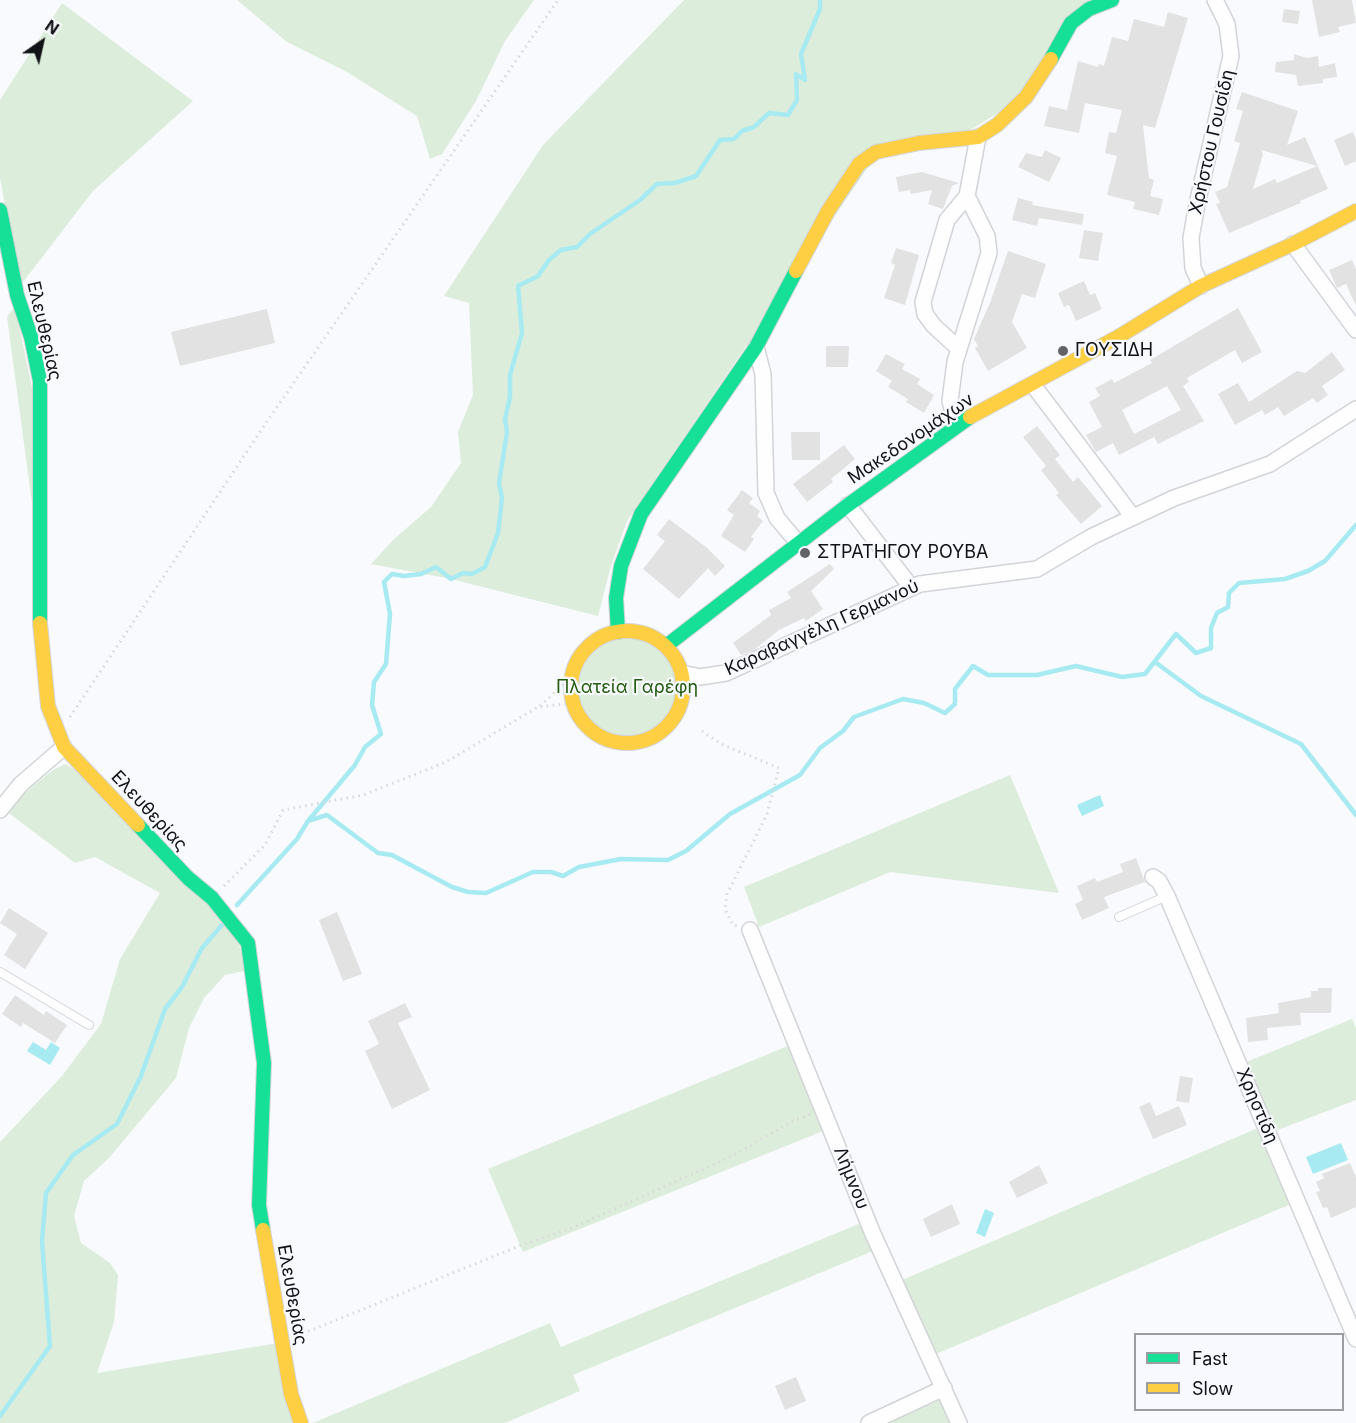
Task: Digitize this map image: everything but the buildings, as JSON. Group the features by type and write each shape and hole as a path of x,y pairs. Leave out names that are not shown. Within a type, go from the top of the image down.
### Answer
{"street":[{"path":"618,632 616,598 621,566 641,514 756,347 824,218 859,164 876,152 919,143 978,137 997,124 1026,97 1060,45 1071,23 1089,9 1112,0"},
{"name":"Χρήστου Γουσίδη","path":"1201,286 1193,268 1191,238 1232,57 1227,24 1215,0"},
{"path":"958,349 925,314 923,302 947,220 968,196 978,137"},
{"path":"956,425 950,394 958,349 989,253 987,236 968,196"},
{"name":"Ελευθερίας","path":"0,210 17,295 31,337 40,381 40,638 48,706 61,741 188,878 212,898 248,943 264,1063 259,1205 291,1394 301,1423"},
{"name":"Μακεδονομάχων","path":"666,646 798,543 956,425 1118,338 1201,286 1293,244 1356,211"},
{"path":"1293,244 1356,330"},
{"path":"756,347 763,374 766,493 777,518 798,543"},
{"path":"1033,385 1133,517"},
{"name":"Καραβαγγέλη Γερμανού","path":"682,673 700,677 732,670 911,587 927,582 1037,569 1133,517 1174,498 1270,464 1356,410"},
{"path":"848,505 911,587"},
{"path":"618,632 644,633 666,646 682,673 684,686 678,712 666,728 649,740 622,743 597,735 583,721 573,703 572,676 585,650 600,638 618,632"},
{"path":"0,810 61,741"},
{"name":"Χρηστίδη","path":"1153,877 1160,881 1167,896 1356,1340"},
{"name":"Λήμνου","path":"750,930 873,1234 959,1423"},
{"path":"869,1423 944,1388"}],"lane":[{"path":"1119,917 1167,896"},
{"path":"0,972 89,1025"}],"path":[{"path":"61,741 266,423 558,0"},
{"path":"212,898 265,845 283,810 363,795 446,762 538,707 572,676"},
{"path":"538,707 573,703"},
{"path":"702,731 721,744 779,768 766,814 726,894 725,909 733,925 750,930"},
{"path":"282,1342 519,1246 572,1228 730,1157 793,1121 823,1109"}],"green space":[{"path":"237,0 534,0 505,41 476,101 442,154 430,159 417,116 347,72 287,42"},
{"path":"684,0 1094,0 1017,101 967,132 885,142 627,521 611,566 598,616 451,579 371,564 394,539 431,507 461,463 458,432 473,395 469,303 444,296 543,145"},
{"path":"62,3 193,101 93,191 20,286 0,178 0,100"},
{"path":"15,306 35,402 36,533 7,317"},
{"name":"Πλατεία Γαρέφη","path":"627,638 646,642 662,653 673,669 677,688 673,707 662,723 646,734 627,738 608,734 592,723 581,707 577,688 581,669 592,653 608,642"},
{"path":"65,764 76,770 231,926 249,970 225,975 204,998 189,1028 176,1078 109,1158 84,1181 74,1216 81,1243 110,1263 118,1275 114,1322 97,1373 278,1343 297,1423 0,1423 0,1142 62,1076 101,1024 120,959 160,893 95,857 75,863 6,811 35,784"},
{"path":"1010,775 1059,893 890,872 759,927 744,887"},
{"path":"1352,1019 1356,1028 1356,1100 1275,1131 1244,1063"},
{"path":"788,1046 823,1131 523,1252 488,1169"},
{"path":"1258,1128 1291,1204 936,1354 902,1280"},
{"path":"861,1223 873,1251 573,1375 580,1391 505,1423 313,1423 550,1323 561,1347"},
{"path":"941,1400 951,1423 886,1423"}],"water":[{"path":"1100,795 1104,806 1082,816 1077,805"},
{"path":"33,1042 46,1050 51,1042 60,1048 50,1065 27,1051"},
{"path":"1341,1143 1348,1160 1313,1174 1306,1157"},
{"path":"985,1209 994,1213 985,1237 976,1233"}],"waterway":[{"path":"237,905 297,839 308,821 355,765 365,747 381,734 372,705 374,682 386,664 390,614 384,582 392,574 404,576 421,574 436,567 451,579 463,573 472,574 485,567 498,533 502,498 499,483 507,432 505,419 510,397 510,375 522,333 518,286 538,276 549,260 561,250 577,247 590,234 640,200 657,184 675,183 696,176 720,140 734,139 742,131 754,127 769,113 788,115 797,100 796,74 805,80 801,54 820,9 820,0"},
{"path":"308,821 327,815 378,853 392,855 452,887 468,892 486,893 533,872 551,872 563,876 579,867 621,859 668,860 686,851 730,814 800,775 820,748 843,731 854,717 903,699 924,703 945,713 955,704 955,689 973,666 988,675 1037,675 1076,666 1122,677 1145,674 1176,634 1196,653 1211,648 1211,628 1217,613 1228,607 1229,593 1239,583 1285,579 1308,571 1325,561 1356,525"},
{"path":"1155,662 1201,696 1301,744 1356,815"},
{"path":"0,1416 50,1346 42,1241 46,1193 73,1155 117,1124 141,1076 165,1009 182,987 202,948 222,925"}],"traffic: fast":[{"path":"1051,59 1071,23 1089,9 1112,0"},
{"path":"0,210 17,295 31,337 40,381 40,623"},
{"path":"618,632 616,598 621,566 641,514 756,347 796,271"},
{"path":"666,646 848,505 970,417"},
{"path":"138,825 188,878 212,898 248,943 264,1063 259,1205 263,1230"}],"traffic: slow":[{"path":"796,271 828,211 859,164 876,152 919,143 978,137 997,125 1026,97 1051,59"},
{"path":"970,417 1118,337 1201,286 1293,244 1356,211"},
{"path":"40,623 48,706 64,747 138,825"},
{"path":"627,631 649,635 667,647 679,665 683,687 679,709 667,727 649,739 627,743 605,739 587,727 575,709 571,687 575,665 587,647 605,635 627,631"},
{"path":"263,1230 291,1394 301,1423"}],"place":[{"name":"ΓΟΥΣΙΔΗ","path":"1063,351"},
{"name":"ΣΤΡΑΤΗΓΟΥ ΡΟΥΒΑ","path":"805,553"}]}
